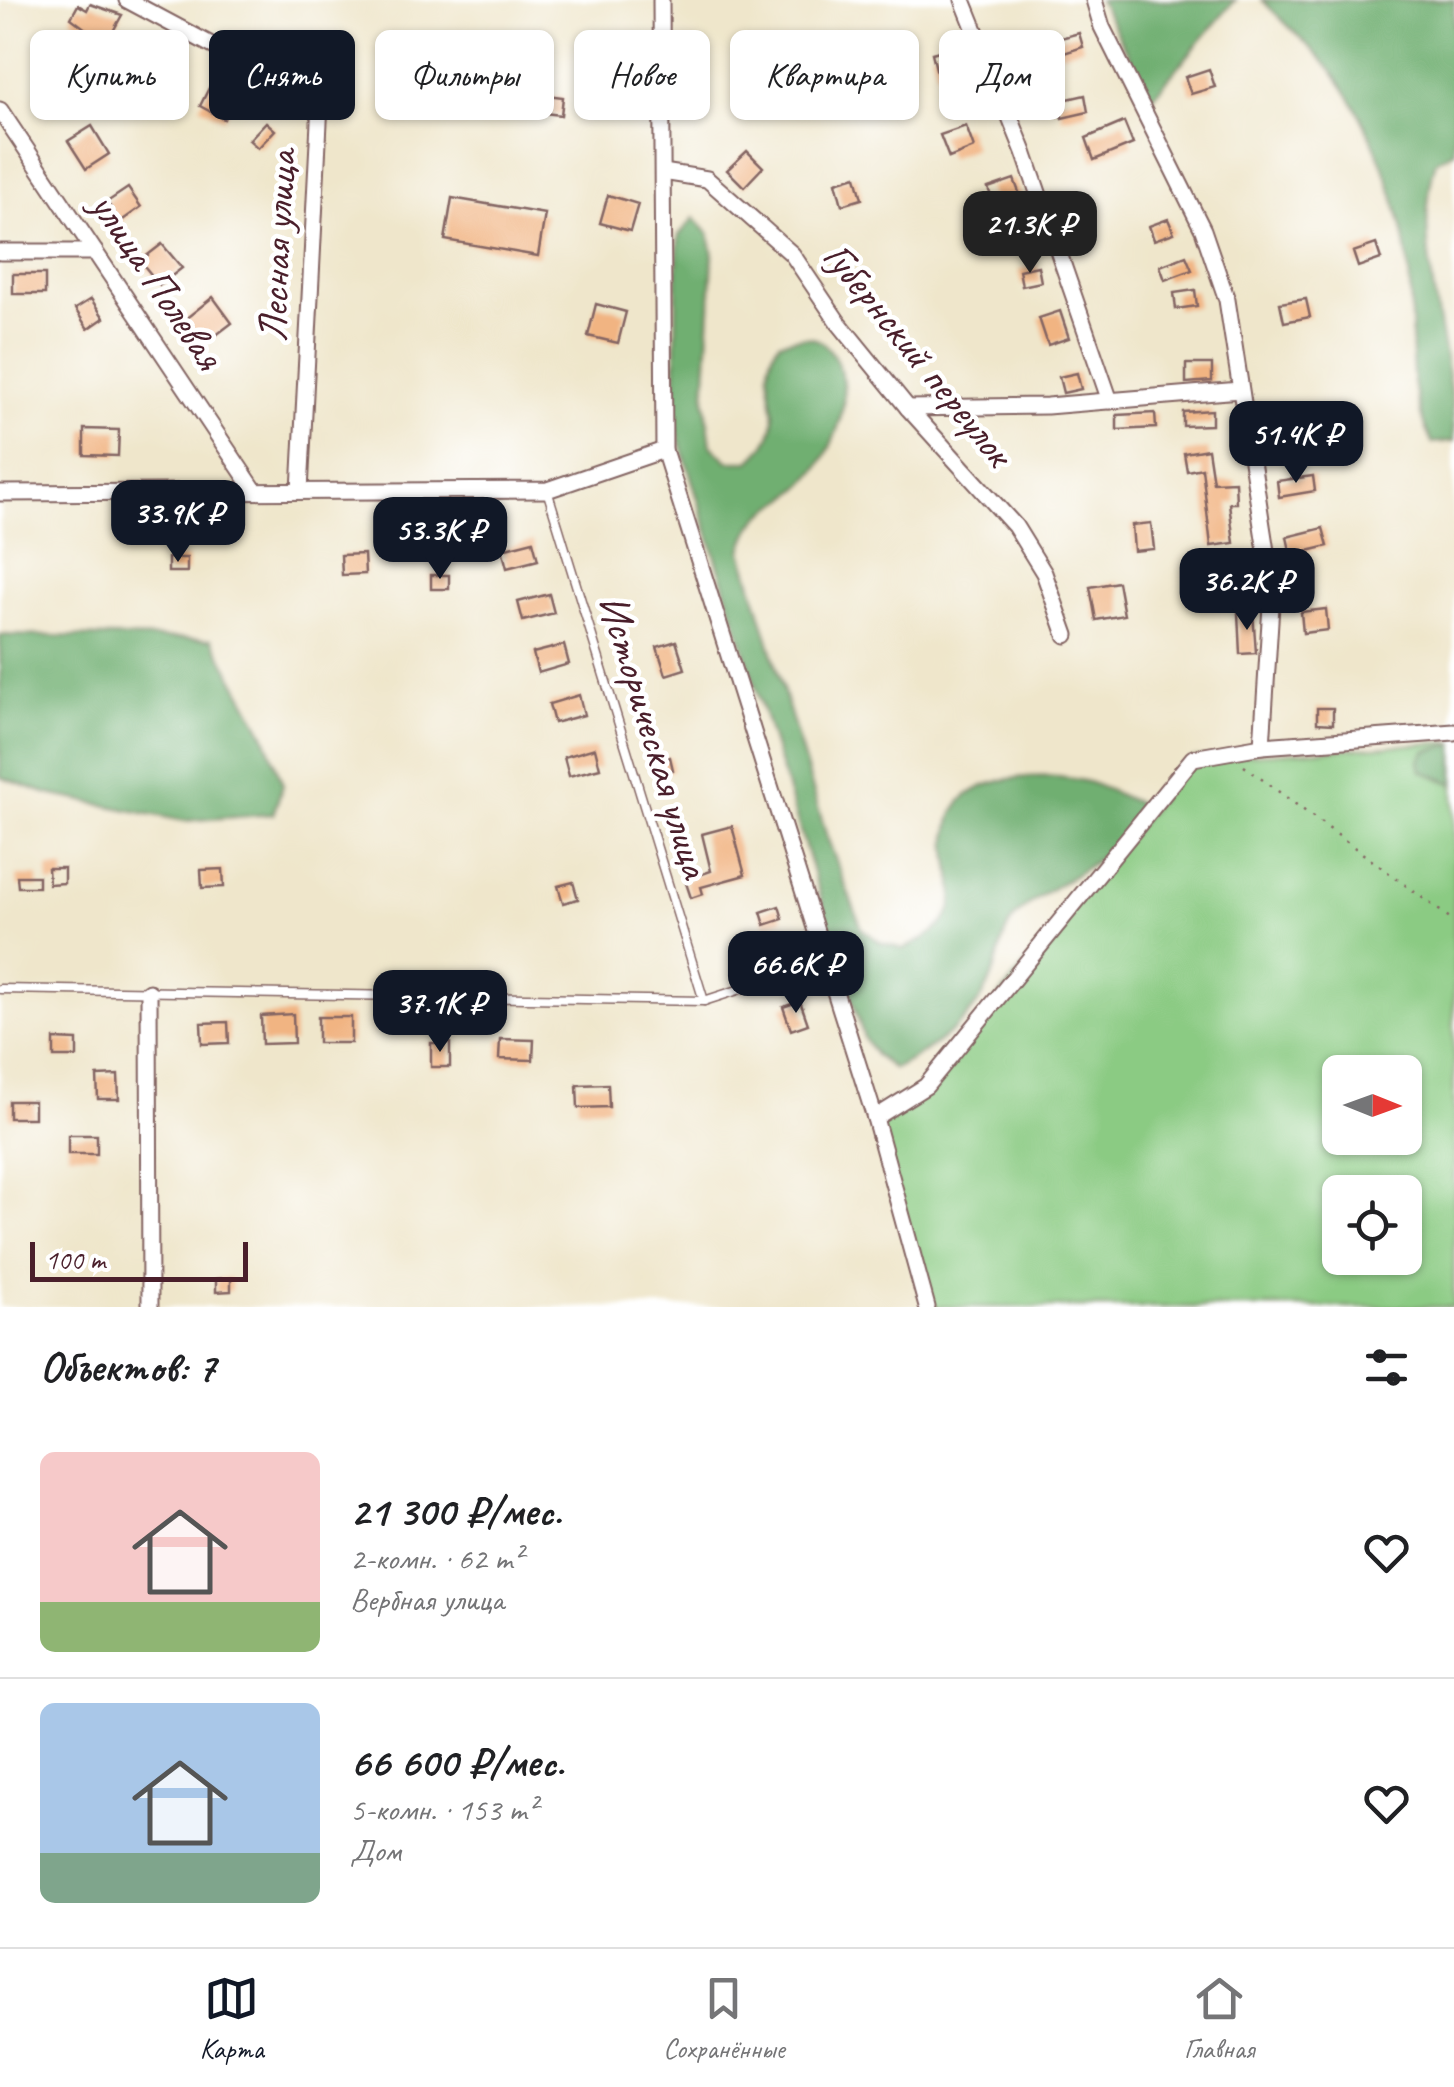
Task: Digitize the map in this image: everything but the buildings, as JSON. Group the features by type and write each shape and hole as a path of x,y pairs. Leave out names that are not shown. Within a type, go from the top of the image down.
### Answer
{"street":[{"name":"Лесная улица","path":"127,0 320,103 300,490"},
{"path":"660,0 664,450 875,1118 927,1307"},
{"path":"962,0 1024,152 1110,401"},
{"path":"1094,0 1102,28 1202,230 1226,300 1272,590 1262,746"},
{"name":"улица Полевая","path":"0,110 255,491"},
{"name":"Губернский переулок","path":"663,172 707,178 792,254 838,322 908,408 1014,526 1044,573 1066,635"},
{"path":"0,252 95,252"},
{"path":"908,408 1110,401 1240,390"},
{"path":"0,492 547,490 664,450"},
{"path":"875,1118 926,1086 1193,758 1262,746 1454,732"},
{"path":"149,992 150,1307"}],"lane":[{"name":"Историческая улица","path":"547,490 704,1001"},
{"path":"0,989 704,1001 826,962"}],"path":[{"path":"1227,753 1454,920"}],"green space":[{"path":"1099,0 1235,0 1152,98"},
{"path":"1262,0 1454,0 1454,151 1436,161 1427,229 1454,441 1432,443 1422,420 1413,374 1410,279 1403,233 1369,135 1332,72"},
{"path":"694,218 709,234 713,255 705,399 711,445 728,461 750,461 765,445 774,416 771,359 779,342 818,340 829,349 843,383 840,420 825,456 803,485 759,517 742,551 827,837 862,929 880,942 903,949 945,921 952,907 953,892 948,840 951,819 958,804 986,785 1022,777 1074,779 1140,804 1117,843 1012,921 985,992 964,1020 924,1052 894,1069 876,1056 864,1038 675,420 679,235"},
{"path":"0,635 212,639 264,734 283,785 273,814 184,821 48,794 0,777"},
{"path":"1454,742 1454,1307 927,1307 875,1118 926,1086 1193,758"},
{"path":"1454,744 1454,784 1422,771 1420,761 1426,751"}]}
